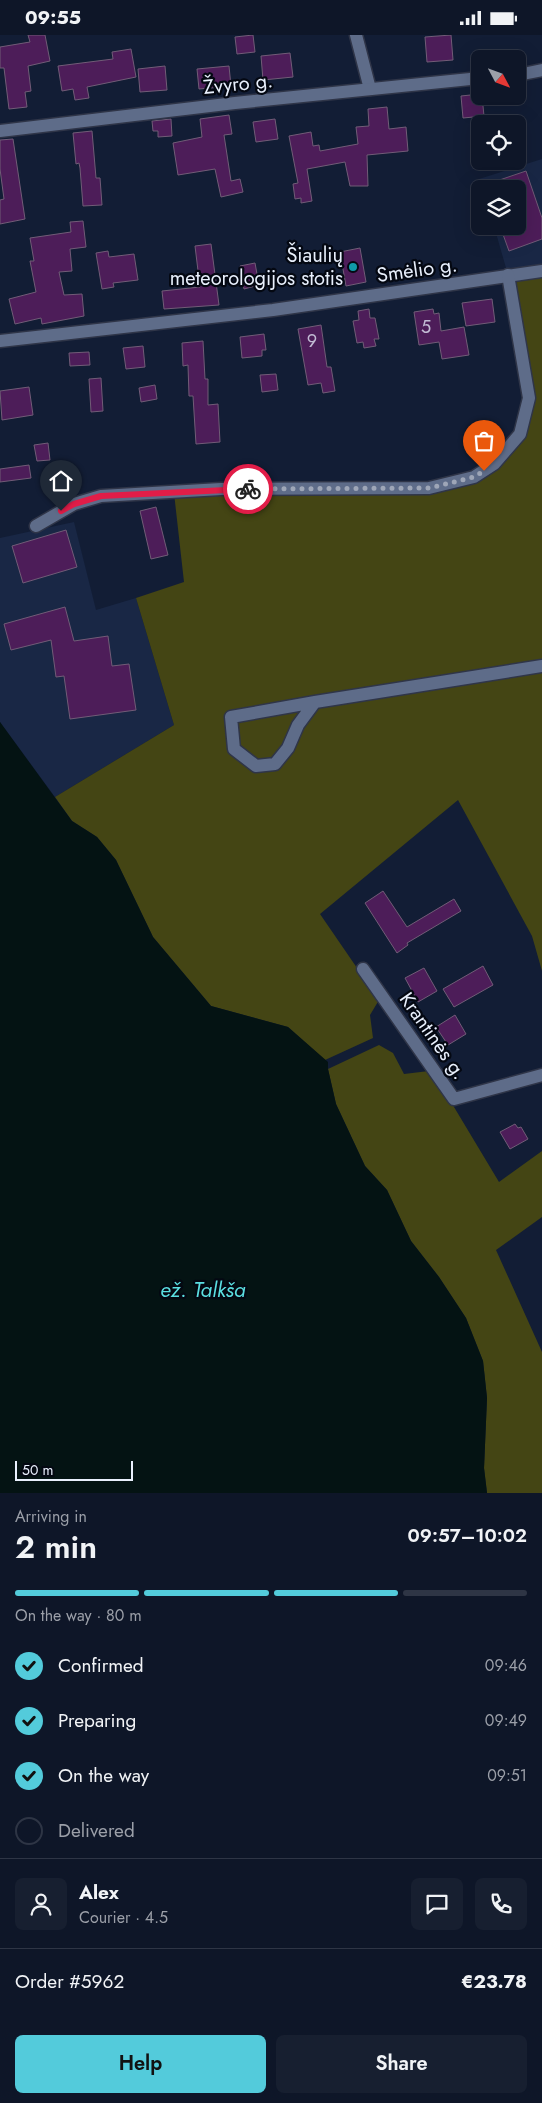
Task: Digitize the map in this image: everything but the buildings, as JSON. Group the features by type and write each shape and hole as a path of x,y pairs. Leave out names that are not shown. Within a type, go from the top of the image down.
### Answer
{"street":[{"path":"356,35 370,89"},
{"path":"526,73 542,70"},
{"name":"Žvyro g.","path":"0,131 471,79"},
{"name":"Smėlio g.","path":"0,341 273,310 542,271"},
{"path":"36,526 74,504 101,496 221,489 430,488 474,477 494,464 520,434 529,398 508,275"},
{"path":"315,702 298,725 288,748 275,764 256,765 234,749 231,717 315,702 542,667"},
{"name":"Krantinės g.","path":"363,969 454,1099 542,1075"}],"shaded area":[{"path":"542,159 542,271 508,275 497,235 526,235 526,180 479,179 507,170 526,170 526,164"},
{"path":"542,271 542,971 532,936 458,800 320,914 379,1000 370,1015 373,1038 325,1060 288,1027 211,1006 153,937 116,860 97,837 72,821 55,797 174,725 136,598 184,582 174,493 429,488 474,477 520,434 529,398 508,275"},
{"path":"74,522 96,610 136,598 174,725 55,797 0,722 0,538"},
{"path":"379,1045 393,1053 404,1074 429,1071 448,1097 499,1182 542,1151 542,1217 496,1250 542,1352 542,1493 487,1493 484,1468 487,1398 483,1361 466,1318 439,1277 411,1241 387,1190 365,1166 336,1104 328,1069"}],"water":[{"name":"ež. Talkša","path":"0,722 72,821 97,837 116,860 153,937 211,1006 288,1027 328,1062 336,1104 365,1166 387,1190 411,1241 439,1277 466,1318 483,1361 487,1398 484,1468 487,1493 0,1493"}],"way so far":[{"path":"248,489 430,488 474,477 484,471"}],"place":[{"name":"Šiaulių meteorologijos stotis","path":"353,267"}],"route":[{"path":"61,511 74,504 101,496 248,489"}]}
